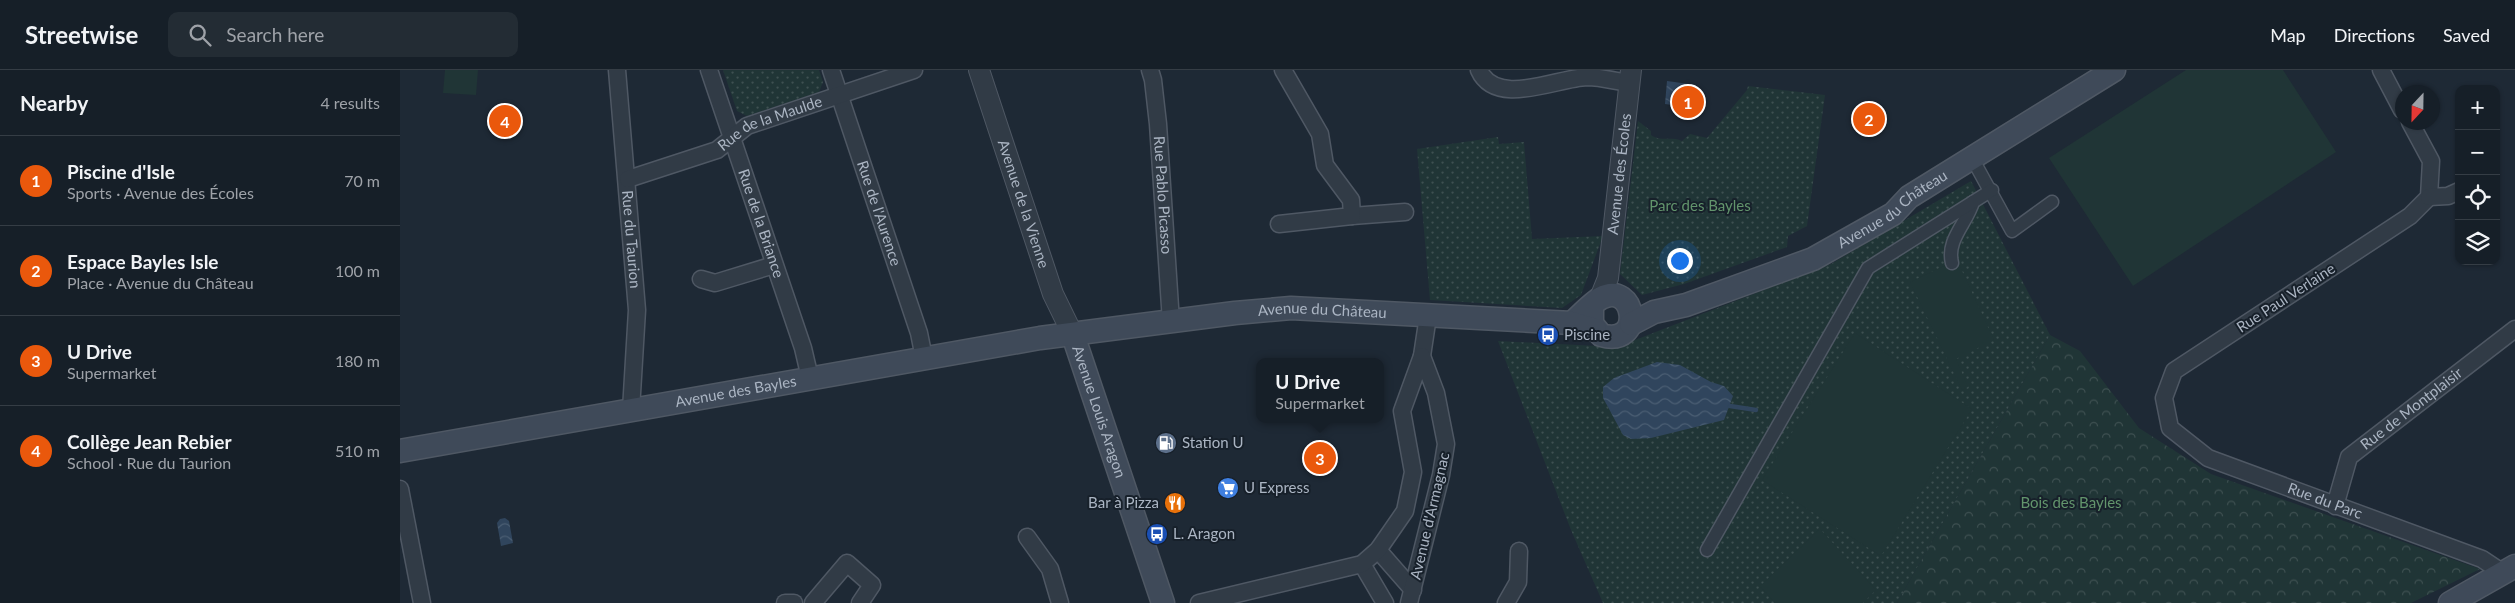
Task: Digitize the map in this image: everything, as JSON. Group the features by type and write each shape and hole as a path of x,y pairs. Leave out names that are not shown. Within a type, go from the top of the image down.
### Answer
{"main road":[{"name":"Avenue du Château","path":"1572,323 1613,302 1654,312 1686,305 1813,259 1893,214 1909,197 2114,70"},
{"name":"Avenue du Château","path":"1073,335 1290,308 1572,323 1594,330 1601,335 1617,336 1625,332 1613,302"},
{"path":"1594,330 1590,319 1613,302"},
{"name":"Avenue des Bayles","path":"400,451 924,358 1073,335"},
{"name":"Avenue Louis Aragon","path":"1073,335 1162,603"},
{"path":"2450,603 2509,570"}],"street":[{"name":"Rue du Taurion","path":"617,70 628,179 637,310 631,410"},
{"name":"Rue de la Briance","path":"708,70 802,348 810,378"},
{"name":"Rue de l'Aurence","path":"831,70 919,333 924,358"},
{"name":"Rue de la Maulde","path":"628,179 718,150 747,126 914,70"},
{"name":"Avenue de la Vienne","path":"979,70 1053,294 1073,335"},
{"name":"Rue Pablo Picasso","path":"1150,70 1153,80 1158,124 1171,322"},
{"path":"1283,70 1320,134 1325,165 1351,200 1352,216"},
{"path":"1478,70 1481,76 1496,86 1511,91 1586,74 1630,76"},
{"path":"2381,70 2395,97"},
{"name":"Avenue des Écoles","path":"1613,302 1630,76"},
{"path":"2414,130 2431,161 2429,197 2448,196 2455,193"},
{"path":"1972,158 1992,190 2012,231 2052,202"},
{"path":"1707,550 1868,268 1992,190"},
{"name":"Rue Paul Verlaine","path":"2165,412 2164,398 2174,371 2410,216 2429,197"},
{"path":"1952,262 1950,253 1954,239 1969,215 1973,202"},
{"path":"1279,224 1405,212"},
{"path":"700,279 715,283 774,265"},
{"name":"Avenue d'Armagnac","path":"1199,603 1362,564 1378,550 1405,511 1412,472 1402,411 1422,356 1428,316"},
{"name":"Rue de Montplaisir","path":"2334,506 2349,457 2515,329"},
{"name":"Avenue d'Armagnac","path":"1411,597 1441,475 1446,444 1436,393 1422,356"},
{"name":"Rue du Parc","path":"2165,412 2170,428 2208,458 2509,570"},
{"path":"400,489 422,603"},
{"path":"1027,537 1050,569 1060,603"},
{"name":"Avenue d'Armagnac","path":"1378,550 1411,597"},
{"path":"1506,603 1518,582 1519,551"},
{"path":"813,603 847,563 872,585 860,603"},
{"path":"1362,564 1386,603"},
{"path":"785,603 794,603"}],"green space":[{"path":"445,70 478,70 476,95 443,93"},
{"path":"723,70 819,70 823,82 819,92 747,116 737,111"},
{"path":"2186,70 2283,70 2336,152 2133,286 2049,158"},
{"name":"Parc des Bayles","path":"1748,86 1825,95 1807,226 1788,236 1787,247 1684,284 1642,295 1620,274 1638,121 1651,131 1651,135 1658,138 1682,141 1690,134 1707,138 1747,90"},
{"path":"1498,137 1499,144 1524,142 1532,239 1603,236 1581,295 1562,308 1430,300 1417,149"},
{"path":"1971,181 2050,335 1897,603 1603,603 1571,530 1498,341 1617,347 1831,264"},
{"path":"1957,260 1994,340 1956,359 1968,387 1962,390 1910,282"},
{"path":"1855,333 1972,409 1881,556 1762,480"},
{"name":"Bois des Bayles","path":"2050,335 2080,351 2139,428 2211,474 2480,569 2411,603 1897,603"},
{"path":"1820,529 1876,590 1863,603 1775,603 1760,586"}],"water":[{"path":"1667,81 1696,85 1693,112 1686,111 1686,107 1665,104"},
{"path":"1657,362 1680,365 1711,382 1724,386 1733,396 1724,420 1651,438 1631,439 1623,435 1603,398 1603,387 1614,378"},
{"path":"505,518 509,521 513,543 501,546 497,523 500,519"}],"waterway":[{"path":"1730,406 1756,410"}],"place":[{"name":"Piscine d'Isle","path":"1688,102"},
{"name":"Espace Bayles Isle","path":"1869,119"},
{"name":"Collège Jean Rebier","path":"505,121"},
{"name":"Piscine","path":"1548,335"},
{"name":"Station U","path":"1166,443"},
{"name":"U Drive","path":"1320,458"},
{"name":"U Express","path":"1228,488"},
{"name":"Bar à Pizza","path":"1175,503"},
{"name":"L. Aragon","path":"1157,534"}]}
